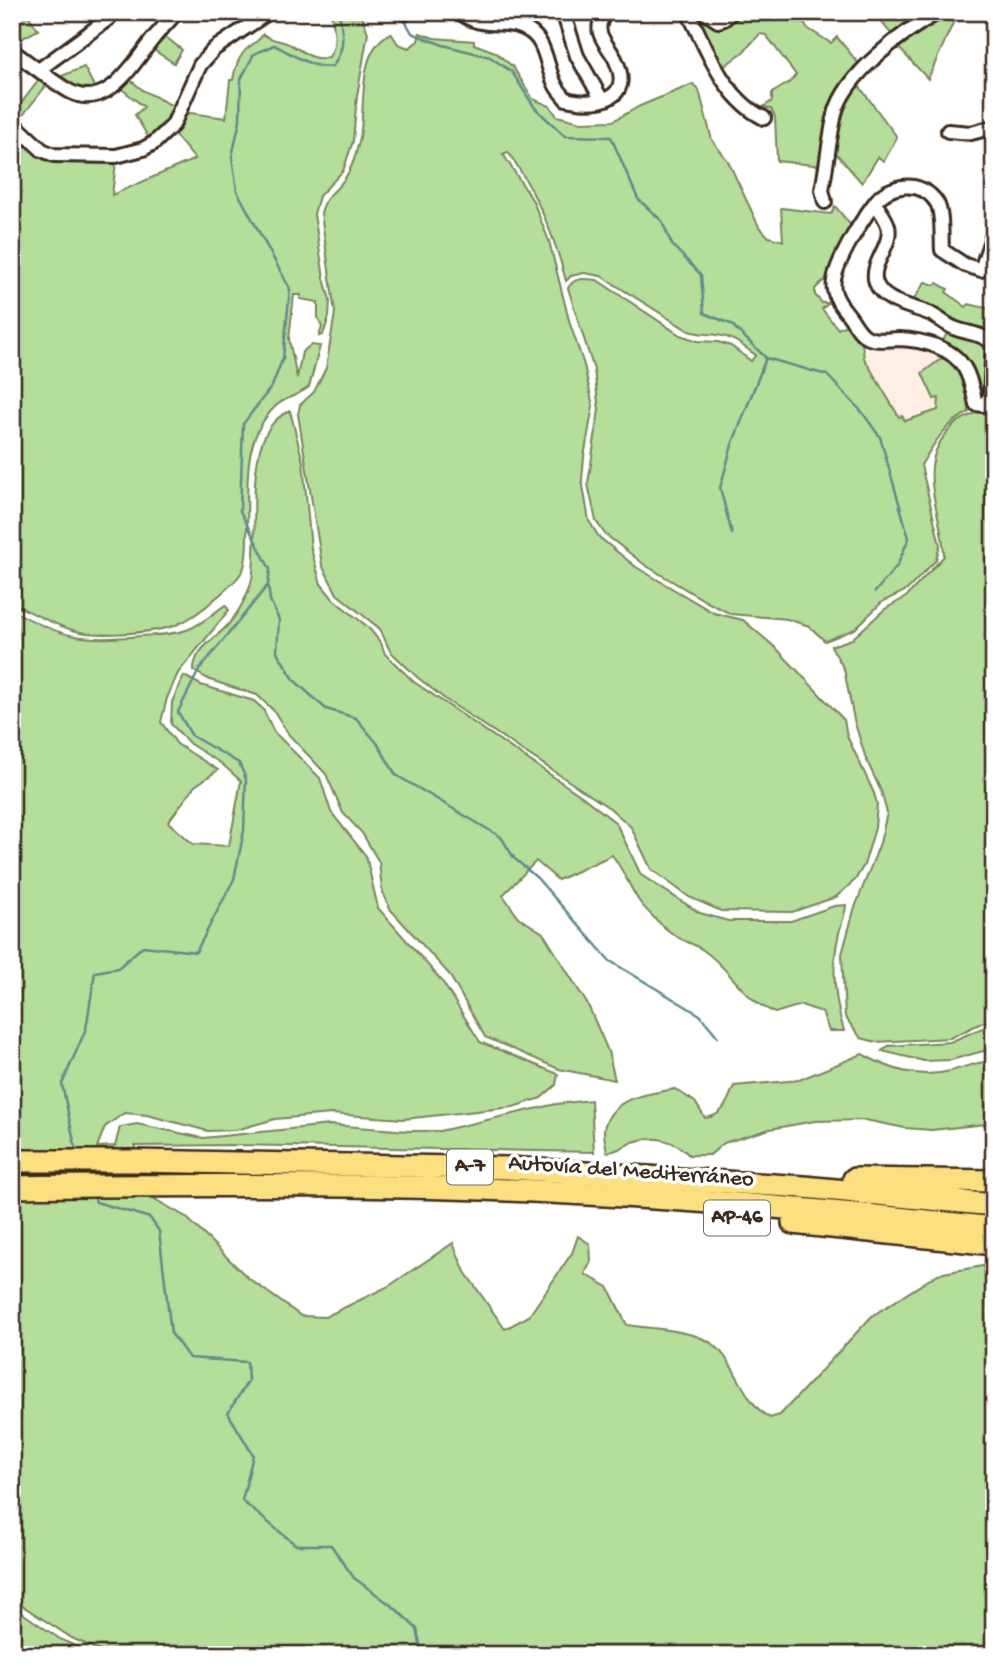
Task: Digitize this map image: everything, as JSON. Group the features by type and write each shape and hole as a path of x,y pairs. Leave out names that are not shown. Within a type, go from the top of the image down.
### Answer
{"highway":[{"name":"Autovía del Mediterráneo","path":"12,1161 522,1168 804,1187 994,1205"},
{"path":"804,1187 839,1179 994,1181"},
{"name":"Autovía del Mediterráneo","path":"12,1187 482,1189 742,1204 994,1228"},
{"name":"AP-46","path":"482,1189 511,1201 773,1220 994,1244"}],"street":[{"path":"40,69 108,19 113,12"},
{"path":"12,51 71,92 92,96 104,93 118,83 177,12"},
{"path":"12,122 42,150 54,155 116,156 143,149 154,143 173,125 200,65 214,49 257,17 269,12"},
{"path":"460,12 478,22 520,26 531,31 541,45 556,86 566,99 582,101 610,99 617,94 622,81 616,61 600,34 599,26 605,12"},
{"path":"563,12 577,56 603,100"},
{"path":"688,12 717,68 734,94 764,118"},
{"path":"705,12 718,21 732,12"},
{"path":"825,202 822,190 836,111 856,78 915,25 939,12"},
{"path":"948,131 971,133 994,127"},
{"path":"874,203 888,223 890,235 876,270 876,282 884,294 899,303 934,315 953,328 988,338 993,344 990,397 983,405 976,404 966,369 958,359 925,343 864,336 839,303 833,288 835,274 856,232 874,203 884,192 892,189 910,186 938,205 942,250 965,265 981,271 994,232"}],"shaded area":[{"path":"910,345 941,354 958,368 938,410 904,421 874,377 864,358 864,351 880,346"}],"green space":[{"path":"26,12 38,30 12,44 12,17"},
{"path":"331,12 360,12 368,33 357,96 353,141 343,171 319,196 314,214 330,300 329,317 323,335 319,336 322,327 318,317 318,302 300,299 301,295 294,295 289,339 297,378 302,352 311,345 320,346 309,387 277,405 265,419 251,449 247,483 247,551 242,571 232,584 187,620 167,628 141,632 112,634 76,631 12,603 12,129 46,158 116,163 112,195 195,159 174,134 184,112 226,118 230,80 233,80 241,56 263,34 314,57 329,57 335,40"},
{"path":"470,12 540,12 536,21 488,18"},
{"path":"694,12 721,26 729,24 738,12 796,12 807,28 831,43 837,37 859,64 843,89 822,166 777,161 775,117 771,109 763,107 772,101 772,93 796,75 766,35 760,34 722,68"},
{"path":"873,12 919,12 921,15 892,35"},
{"path":"948,12 958,12 928,79 896,45 913,30"},
{"path":"391,33 398,44 409,48 418,41 420,33 434,38 474,41 474,44 495,52 513,67 533,99 550,106 557,116 581,122 613,121 640,106 693,84 699,90 712,140 728,161 759,227 769,237 783,241 781,208 831,214 835,206 854,229 828,281 823,281 815,289 815,295 822,303 829,303 822,309 838,329 846,325 862,342 864,358 899,417 902,416 905,421 938,410 939,398 934,399 922,373 945,356 961,373 967,388 969,412 946,429 921,465 940,545 936,560 907,590 882,602 855,629 825,641 809,626 787,619 731,614 645,565 605,534 596,521 588,484 599,410 594,370 568,288 577,280 597,280 680,335 731,346 751,361 756,355 727,337 689,331 601,276 584,273 571,276 566,281 550,230 535,198 508,152 503,154 533,201 549,241 570,324 584,365 593,406 582,480 589,521 599,537 636,567 714,613 743,620 777,649 844,720 847,736 877,804 875,828 864,865 855,880 836,897 792,912 721,911 689,897 651,869 631,827 611,809 446,700 417,677 390,651 380,629 337,594 322,565 298,414 300,405 314,392 326,368 335,313 321,213 326,200 348,174 352,164 362,124 367,65 380,41"},
{"path":"166,37 182,50 174,63 152,49 160,39"},
{"path":"84,67 96,90 76,88 59,77"},
{"path":"41,77 49,82 19,120 13,114"},
{"path":"129,79 144,91 173,106 162,129 150,140 135,115 144,107 122,89"},
{"path":"857,83 897,137 884,161 878,157 862,183 834,151 840,113"},
{"path":"925,282 935,285 937,283 948,289 946,292 966,307 969,304 994,310 994,323 982,332 970,329 912,302"},
{"path":"948,332 982,340 988,346 987,395 981,401 941,344"},
{"path":"994,395 994,1017 950,1038 876,1042 861,1038 845,1017 842,954 854,910 880,843 887,813 854,720 844,669 831,646 852,639 885,609 906,597 944,556 933,489 934,457 940,442 952,427 980,411"},
{"path":"290,411 303,462 311,549 321,584 334,600 368,627 381,643 385,654 414,682 583,797 616,823 641,875 700,913 728,921 791,921 834,906 846,905 834,973 836,997 844,1031 829,1031 822,1012 801,1005 775,1013 763,1007 713,958 674,935 652,916 639,901 612,855 558,880 536,861 503,895 518,917 543,933 588,1005 608,1051 615,1080 559,1069 485,1037 449,974 390,909 382,890 379,862 362,833 343,813 326,774 289,735 274,711 257,695 210,680 194,671 201,651 231,621 248,591 254,559 257,461 263,439 274,422"},
{"path":"225,605 229,610 178,673 167,698 161,722 177,744 218,770 195,786 168,822 193,844 229,846 241,781 222,764 190,744 171,724 172,702 184,676 201,685 254,701 263,709 274,732 320,778 331,812 366,856 378,908 442,981 480,1042 558,1074 556,1085 541,1098 513,1107 404,1119 331,1114 275,1119 236,1130 208,1131 147,1115 124,1113 105,1127 97,1147 115,1146 120,1127 137,1124 203,1138 330,1125 440,1131 556,1104 591,1100 594,1152 235,1145 135,1146 135,1195 156,1200 186,1217 248,1278 301,1316 325,1317 389,1286 453,1243 465,1272 505,1329 529,1316 572,1253 578,1236 590,1244 591,1261 585,1274 608,1287 627,1325 677,1331 706,1340 724,1356 752,1401 770,1418 780,1415 872,1316 938,1274 994,1264 994,1655 109,1655 72,1638 12,1599 12,610 60,632 103,638 184,631 199,624"},
{"path":"994,1023 994,1048 951,1060 924,1061 882,1051 888,1046 950,1042"},
{"path":"862,1054 894,1069 927,1074 994,1061 994,1123 932,1130 865,1120 815,1121 770,1129 724,1143 710,1155 689,1155 677,1145 656,1139 633,1142 607,1152 604,1128 610,1115 617,1107 634,1098 675,1089 695,1102 705,1118 711,1117 727,1103 734,1086 799,1080"},
{"path":"12,1606 60,1639 94,1655 12,1655"}],"waterway":[{"path":"76,1151 62,1084 86,1029 95,972 118,968 143,946 196,952 234,879 244,831 246,779 239,763 192,736 178,712 199,670 268,585 270,569 240,511 243,424 272,386 283,358 290,289 237,191 232,157 240,120 241,79 254,54 274,45 311,64 333,66 342,40 339,12"},
{"path":"400,12 412,33 443,45 490,57 512,72 535,108 565,136 611,137 638,199 662,221 672,245 701,275 704,313 731,324 766,358 732,445 720,488 732,534"},
{"path":"766,358 827,375 862,412 880,437 909,538 897,566 875,592"},
{"path":"268,585 270,600 279,620 277,652 295,681 326,709 356,718 377,743 396,775 501,837 514,858 537,878 610,961 700,1015 718,1037"},
{"path":"94,1196 96,1202 150,1218 159,1231 171,1333 189,1358 247,1362 248,1381 228,1413 253,1455 242,1501 296,1545 331,1545 354,1578 395,1608 417,1629 422,1655"}]}
